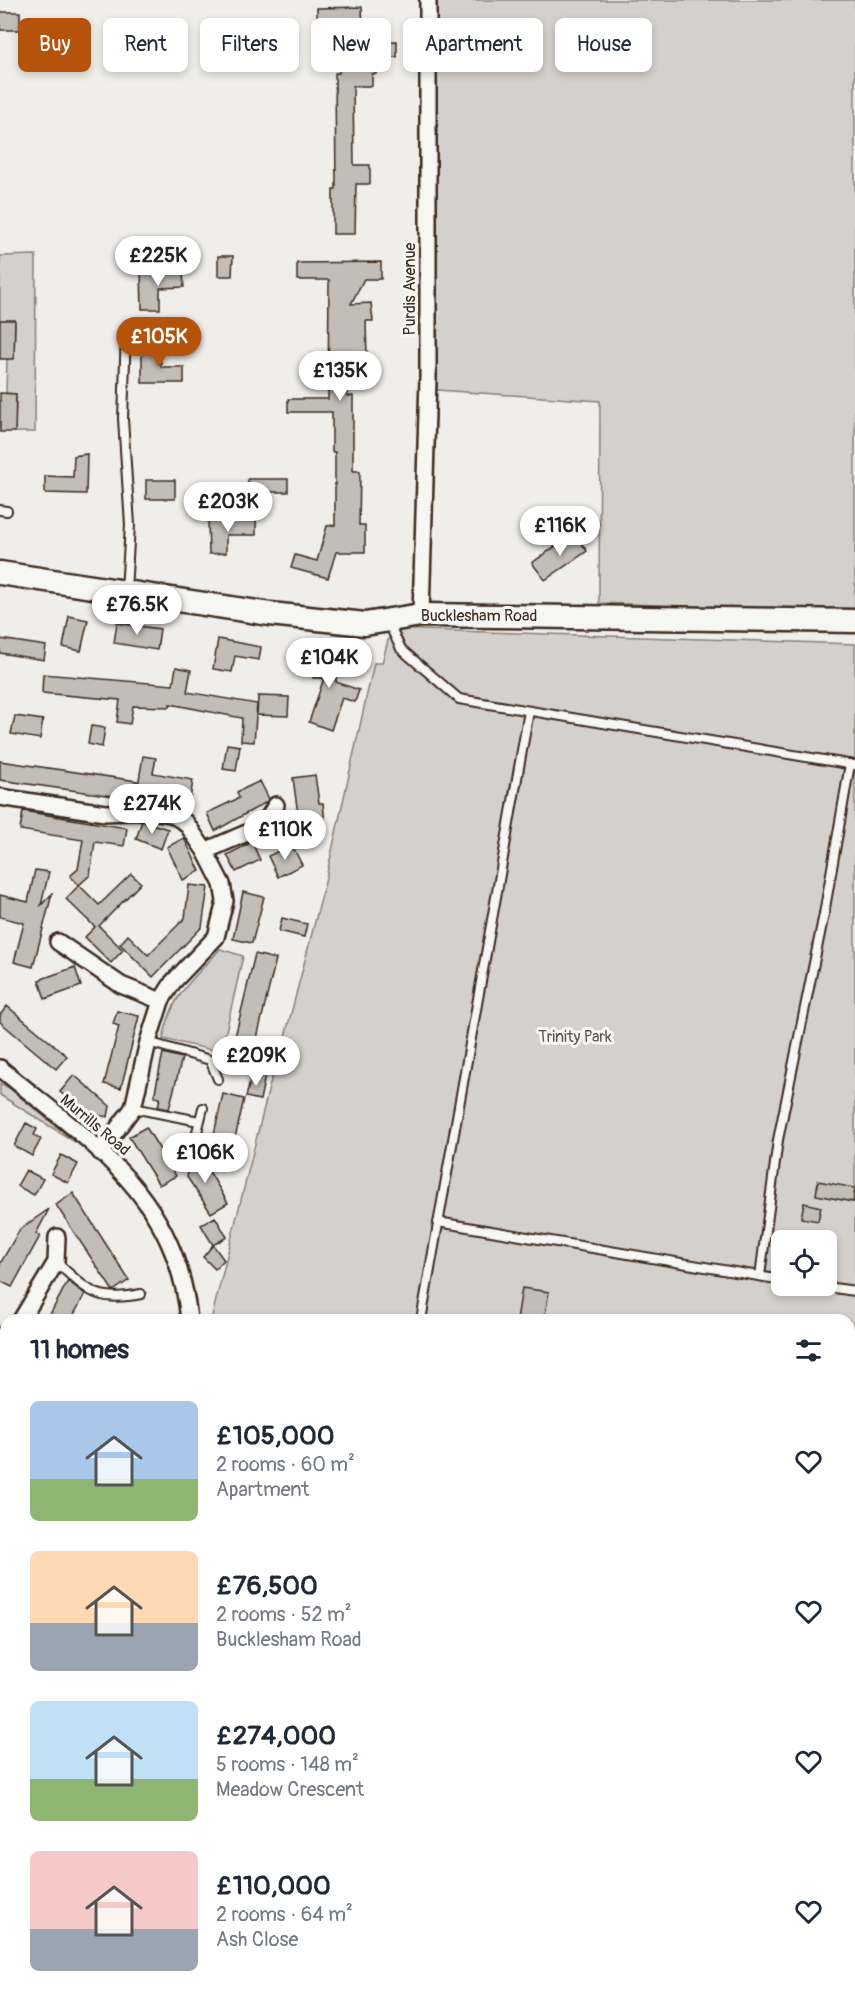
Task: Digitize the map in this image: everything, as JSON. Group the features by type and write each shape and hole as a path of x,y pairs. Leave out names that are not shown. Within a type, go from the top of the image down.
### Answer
{"street":[{"name":"Purdis Avenue","path":"421,615 428,367 428,0"},
{"name":"Bucklesham Road","path":"0,573 270,614 364,624 421,615 855,621"},
{"path":"0,797 105,813 152,811 171,814 186,823 205,851 222,884 225,901 223,920 216,937 173,982 161,1002 148,1042 133,1108 100,1152"},
{"path":"205,851 263,826 276,805"},
{"path":"58,942 121,985 161,1002"},
{"name":"Murrills Road","path":"0,1068 126,1174 166,1232 178,1263 188,1314"},
{"path":"25,1314 56,1262 57,1237"}],"lane":[{"path":"126,331 123,419 130,525 126,592"},
{"path":"387,620 401,649 459,699 853,765 778,1140 760,1276"},
{"path":"422,1314 529,711"},
{"path":"148,1042 210,1060 218,1079"},
{"path":"133,1108 199,1121"},
{"path":"195,1140 203,1108"},
{"path":"438,1222 771,1278"},
{"path":"56,1262 91,1292 104,1297 113,1299 141,1294"},
{"path":"837,1288 855,1291"}],"green space":[{"path":"434,0 855,0 855,612 599,603 600,401 437,390 435,72 543,72 543,18 434,18"},
{"path":"36,255 35,432 15,432 16,394 6,393 7,359 14,358 15,321 0,320 0,256"},
{"name":"Trinity Park","path":"391,629 855,644 855,1314 212,1314 277,1056 280,1056 323,891 374,663 382,663"},
{"path":"220,949 243,956 222,1049 217,1051 163,1039 172,1010 184,989"},
{"path":"0,1083 9,1088 75,1142 0,1095"}],"building":[{"path":"362,7 363,18 317,18 317,8"},
{"path":"0,12 20,12 18,30 0,30"},
{"path":"391,41 397,41 397,57 391,57"},
{"path":"376,72 376,74 372,74 372,86 353,86 354,165 370,165 370,184 356,184 355,234 333,234 333,189 336,189 335,73"},
{"path":"218,256 233,256 232,276 218,276"},
{"path":"381,262 381,279 364,279 351,304 371,303 373,321 366,321 367,358 347,359 347,396 353,396 353,471 360,471 359,525 365,525 365,552 336,552 328,578 291,568 295,555 317,561 327,526 335,525 335,452 332,452 332,412 288,412 288,399 328,399 329,280 297,280 297,263"},
{"path":"141,272 183,272 184,287 160,288 160,309 142,309"},
{"path":"0,320 15,320 14,359 0,359"},
{"path":"142,346 160,346 161,367 184,367 184,383 142,383"},
{"path":"0,393 16,394 15,432 0,432"},
{"path":"87,454 86,494 45,493 45,476 73,477 74,456"},
{"path":"248,479 288,479 288,492 268,492 268,507 248,507"},
{"path":"146,480 175,480 175,499 146,499"},
{"path":"208,520 256,520 256,535 226,535 226,553 209,554"},
{"path":"574,533 587,551 545,580 532,563"},
{"path":"69,616 88,620 81,651 63,647"},
{"path":"117,623 160,629 157,650 114,643"},
{"path":"0,639 46,646 44,660 0,653"},
{"path":"218,639 261,647 259,660 235,656 232,672 213,669"},
{"path":"314,650 337,650 336,682 359,690 355,702 342,698 331,730 309,722 324,678 313,678"},
{"path":"176,667 191,670 187,692 257,704 254,742 241,741 242,718 170,704 170,707 133,706 130,724 117,722 120,700 42,693 43,674 173,685"},
{"path":"258,696 289,697 288,716 257,715"},
{"path":"15,716 43,720 40,739 11,734"},
{"path":"91,726 105,728 102,747 88,744"},
{"path":"227,744 240,746 236,771 223,769"},
{"path":"143,756 156,758 153,773 193,780 190,800 137,792"},
{"path":"0,761 137,781 134,799 0,780"},
{"path":"315,775 319,803 323,803 325,823 300,829 293,778"},
{"path":"260,781 269,799 215,831 207,813 239,798 237,792"},
{"path":"23,811 127,828 124,846 95,842 90,875 79,885 70,876 78,869 83,840 20,830"},
{"path":"142,821 168,829 161,849 136,839"},
{"path":"184,838 200,871 183,880 167,847"},
{"path":"252,842 260,860 236,872 227,855"},
{"path":"292,845 302,865 278,877 268,856"},
{"path":"35,870 49,872 41,905 52,894 33,967 14,962 24,923 0,917 0,895 28,902"},
{"path":"131,874 141,883 99,926 123,950 111,963 85,937 95,927 66,899 79,885 99,905"},
{"path":"189,885 208,887 202,927 153,977 120,944 128,935 148,955 185,918"},
{"path":"243,892 264,897 252,943 233,939"},
{"path":"282,918 307,924 304,937 279,931"},
{"path":"255,954 276,959 249,1071 228,1066"},
{"path":"75,967 81,986 45,999 39,980"},
{"path":"7,1006 67,1056 56,1069 0,1022 0,1015"},
{"path":"117,1011 139,1016 121,1088 104,1084 119,1026 113,1024"},
{"path":"163,1053 182,1058 169,1109 158,1107 160,1098 154,1097"},
{"path":"252,1073 265,1076 260,1100 246,1097"},
{"path":"74,1075 110,1106 108,1117 85,1113 60,1092"},
{"path":"223,1094 244,1099 231,1156 210,1152"},
{"path":"26,1123 37,1129 34,1135 41,1139 32,1156 14,1146"},
{"path":"146,1127 176,1176 159,1185 129,1137"},
{"path":"194,1146 228,1203 211,1213 187,1177"},
{"path":"61,1155 78,1164 68,1183 51,1174"},
{"path":"26,1170 43,1179 34,1195 17,1186"},
{"path":"818,1181 855,1188 853,1202 816,1195"},
{"path":"73,1193 129,1280 113,1291 56,1205"},
{"path":"804,1203 821,1207 818,1221 801,1218"},
{"path":"49,1209 36,1234 40,1236 12,1287 0,1281 0,1264 20,1229"},
{"path":"215,1217 227,1237 213,1245 201,1225"},
{"path":"213,1245 224,1260 215,1269 203,1257"},
{"path":"68,1281 85,1294 74,1314 50,1314"},
{"path":"522,1288 549,1292 545,1314 518,1314"}]}
